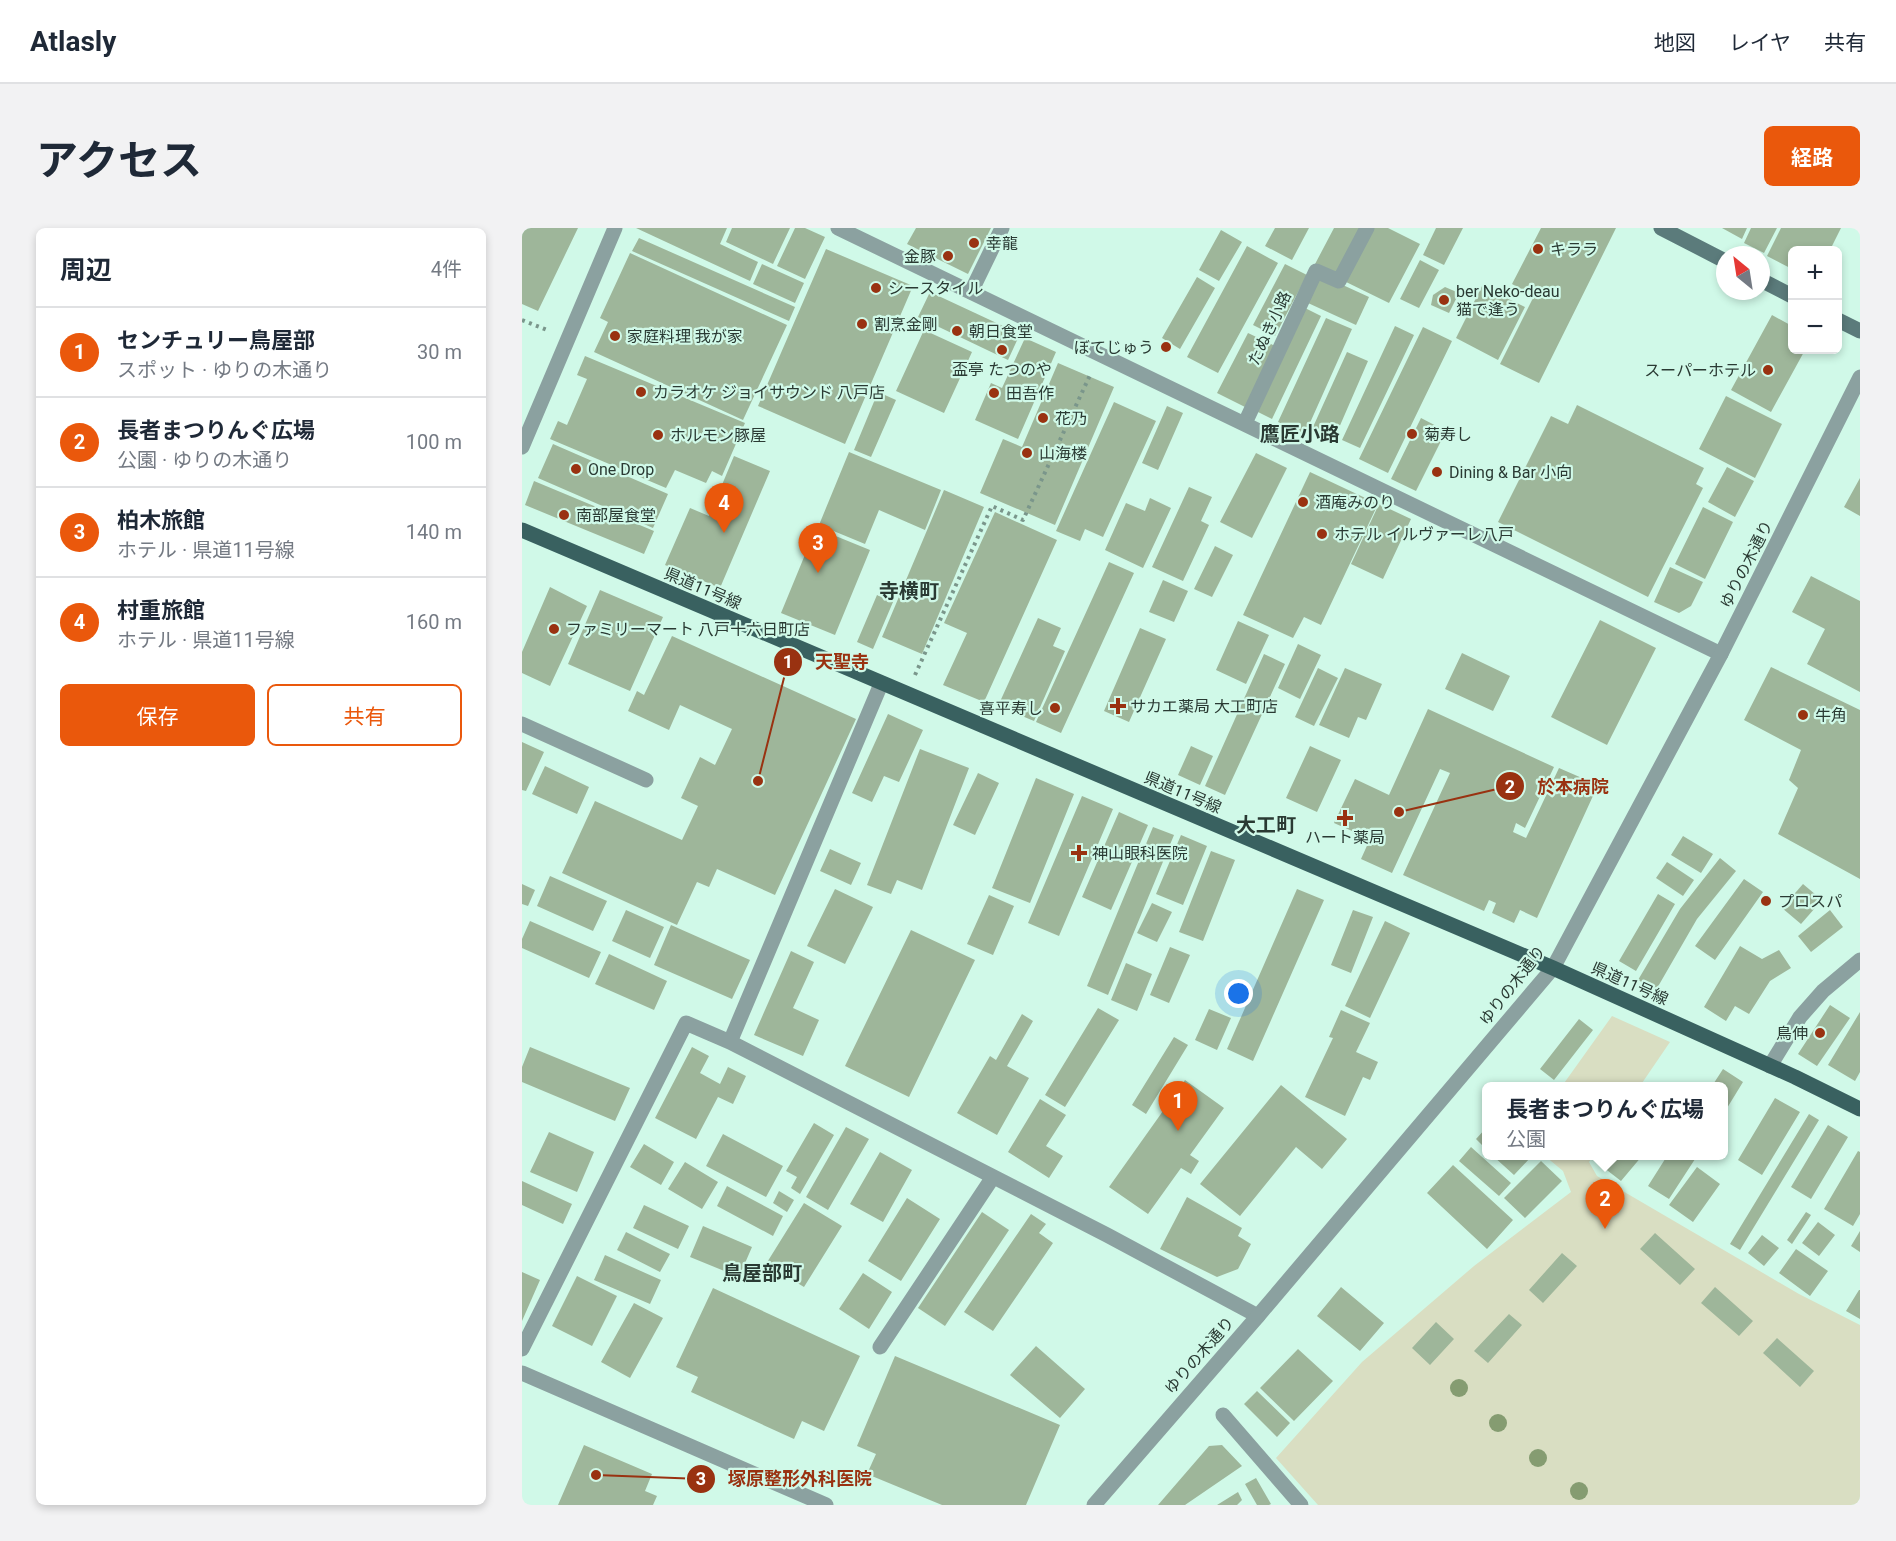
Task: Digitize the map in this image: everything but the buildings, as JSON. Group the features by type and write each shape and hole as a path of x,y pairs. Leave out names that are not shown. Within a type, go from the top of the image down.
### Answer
{"main road":[{"path":"1661,228 1716,256"},
{"path":"1770,285 1788,294"},
{"path":"1842,322 1860,331"},
{"name":"県道11号線","path":"522,530 1553,968 1860,1109"}],"street":[{"path":"522,447 615,228"},
{"path":"838,228 1721,654"},
{"path":"971,292 1002,228"},
{"name":"たぬき小路","path":"1245,423 1316,271 1339,281 1367,228"},
{"name":"ゆりの木通り","path":"1094,1505 1258,1316 1553,968 1721,654 1860,377"},
{"path":"730,1042 881,684"},
{"path":"522,724 646,780"},
{"path":"1770,1066 1808,1008 1823,991 1860,960"},
{"path":"522,1349 686,1023 730,1042 1258,1316"},
{"path":"880,1347 993,1177"},
{"path":"522,1373 826,1505"},
{"path":"1224,1415 1301,1505"}],"path":[{"path":"522,320 547,330"},
{"path":"915,676 992,506 1023,520 1100,354"}],"green space":[{"path":"1612,1016 1670,1042 1643,1082 1565,1082"},
{"path":"1550,1160 1590,1160 1589,1162 1597,1176 1799,1294 1860,1325 1860,1505 1318,1505 1276,1458 1362,1362 1474,1266 1571,1192 1563,1171"}],"place":[{"name":"幸龍","path":"974,243"},
{"name":"キララ","path":"1538,249"},
{"name":"金豚","path":"948,256"},
{"name":"シースタイル","path":"876,288"},
{"name":"ber Neko-deau 猫で逢う","path":"1444,300"},
{"name":"割烹金剛","path":"862,324"},
{"name":"朝日食堂","path":"957,331"},
{"name":"家庭料理 我が家","path":"615,336"},
{"name":"ぼてじゅう","path":"1166,347"},
{"name":"盃亭 たつのや","path":"1002,350"},
{"name":"スーパーホテル","path":"1768,370"},
{"name":"カラオケ ジョイサウンド 八戸店","path":"641,392"},
{"name":"田吾作","path":"994,393"},
{"name":"花乃","path":"1043,418"},
{"name":"菊寿し","path":"1412,434"},
{"name":"ホルモン豚屋","path":"658,435"},
{"name":"山海楼","path":"1027,453"},
{"name":"One Drop","path":"576,469"},
{"name":"Dining & Bar 小向","path":"1437,472"},
{"name":"酒庵みのり","path":"1303,502"},
{"name":"南部屋食堂","path":"564,515"},
{"name":"村重旅館","path":"724,533"},
{"name":"ホテル イルヴァーレ八戸","path":"1322,534"},
{"name":"柏木旅館","path":"818,573"},
{"name":"ファミリーマート 八戸十六日町店","path":"554,629"},
{"name":"サカエ薬局 大工町店","path":"1118,706"},
{"name":"喜平寿し","path":"1055,708"},
{"name":"牛角","path":"1803,715"},
{"name":"天聖寺","path":"758,781"},
{"name":"於本病院","path":"1399,812"},
{"name":"ハート薬局","path":"1345,818"},
{"name":"神山眼科医院","path":"1079,853"},
{"name":"プロスパ","path":"1766,901"},
{"name":"鳥伸","path":"1820,1033"},
{"name":"センチュリー鳥屋部","path":"1178,1131"},
{"name":"長者まつりんぐ広場","path":"1605,1229"},
{"name":"塚原整形外科医院","path":"596,1475"}],"district":[{"name":"鷹匠小路","path":"1300,434"},
{"name":"寺横町","path":"909,591"},
{"name":"大工町","path":"1266,825"},
{"name":"鳥屋部町","path":"762,1273"}]}
